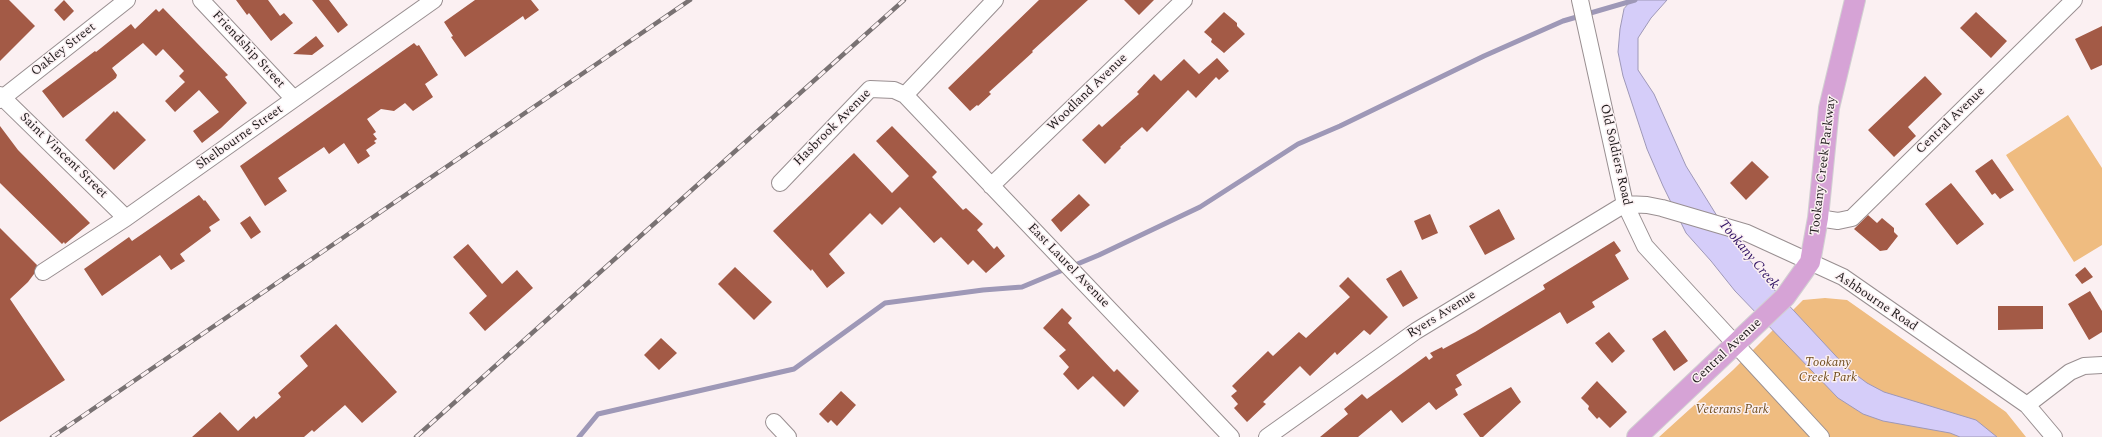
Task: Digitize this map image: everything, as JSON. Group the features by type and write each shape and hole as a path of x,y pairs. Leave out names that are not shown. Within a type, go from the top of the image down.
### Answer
{"main road":[{"name":"Tookany Creek Parkway","path":"1810,262 1818,218 1829,108 1855,0"},
{"name":"Central Avenue","path":"1637,437 1785,297 1810,262"}],"street":[{"name":"Oakley Street","path":"1,97 127,0"},
{"name":"Friendship Street","path":"201,0 294,99"},
{"name":"Shelbourne Street","path":"43,272 126,218 434,0"},
{"path":"905,95 995,0"},
{"name":"Woodland Avenue","path":"992,186 1184,0"},
{"name":"Old Soldiers Road","path":"1580,0 1625,204 1644,246 1735,344"},
{"name":"Central Avenue","path":"1818,218 1838,221 1852,218 2074,0"},
{"name":"Hasbrook Avenue","path":"780,183 870,88 894,90 905,95"},
{"name":"East Laurel Avenue","path":"905,95 1231,437"},
{"name":"Saint Vincent Street","path":"1,97 126,218"},
{"name":"Ashbourne Road","path":"1625,204 1647,205 1662,208 1747,233 1842,277 2027,405 2054,437"},
{"name":"Ryers Avenue","path":"1267,437 1416,331 1625,204"},
{"path":"1735,344 1822,437"},
{"path":"2027,405 2070,372 2084,366 2102,365"},
{"path":"774,422 788,437"}],"green space":[{"path":"2068,115 2102,168 2102,245 2074,262 2006,155"},
{"name":"Tookany Creek Park","path":"1825,298 1847,300 2006,412 2026,437 1659,437 1733,370 1803,300"}],"shaded area":[{"path":"1632,0 1667,0 1651,18 1638,38 1638,70 1654,94 1686,166 1727,232 1769,284 1847,368 1867,383 1884,392 1976,420 1997,437 1960,437 1950,433 1883,421 1863,414 1838,398 1735,291 1686,233 1647,149 1623,76 1618,52 1620,29 1624,9"}],"building":[{"path":"0,0 9,0 35,26 0,61"},
{"path":"64,0 74,11 64,21 54,10"},
{"path":"236,0 268,0 280,16 284,13 293,23 271,41 249,13 247,15"},
{"path":"312,0 329,0 348,25 338,33"},
{"path":"475,0 531,0 539,10 525,20 523,16 465,57 451,37 453,36 444,22"},
{"path":"1039,0 1088,0 989,92 991,94 970,111 948,88"},
{"path":"1124,0 1154,0 1139,15"},
{"path":"163,8 228,75 225,77 247,103 221,128 202,143 193,131 219,112 199,90 175,112 165,101 185,82 179,76 184,71 163,49 156,56 143,43 112,68 117,75 116,78 63,118 42,91 95,51 96,52 131,24 135,29 156,9 159,12"},
{"path":"1224,12 1237,23 1237,26 1245,34 1224,53 1211,42 1212,39 1204,32"},
{"path":"1976,12 2007,41 1991,58 1960,28"},
{"path":"2102,26 2102,65 2091,70 2075,39"},
{"path":"316,36 324,46 312,55 293,54"},
{"path":"414,43 417,46 419,45 438,75 425,84 433,97 413,111 405,103 394,111 381,109 367,119 376,132 373,134 377,139 374,141 376,143 366,150 370,156 358,164 344,143 329,154 324,147 278,178 287,191 265,206 240,166"},
{"path":"1217,58 1229,71 1219,80 1216,77 1196,98 1188,90 1147,132 1142,127 1120,147 1121,148 1105,164 1082,140 1099,124 1102,127 1139,94 1137,92 1154,74 1161,81 1184,59 1199,74"},
{"path":"1925,76 1942,94 1908,127 1916,136 1894,157 1868,130"},
{"path":"114,111 115,113 117,111 146,140 114,170 85,140"},
{"path":"0,126 18,150 90,223 65,244 64,242 62,244 0,183"},
{"path":"892,126 937,172 932,177 963,210 966,208 983,224 977,230 994,249 997,246 1005,256 986,273 973,260 968,265 941,237 934,243 900,207 882,225 870,213 829,254 845,273 827,288 812,269 811,271 773,231 854,153 892,193 909,176 876,141"},
{"path":"1992,159 2014,190 2000,199 1995,193 1992,195 1975,171"},
{"path":"1752,161 1769,177 1746,200 1730,183"},
{"path":"1951,183 1984,224 1957,245 1925,204"},
{"path":"1079,194 1090,205 1061,232 1051,220"},
{"path":"199,195 204,201 205,200 220,220 209,227 211,231 180,254 185,261 171,270 160,255 102,296 84,269 129,237 132,241"},
{"path":"1499,209 1515,239 1485,255 1469,226"},
{"path":"1430,214 1438,233 1422,240 1414,221"},
{"path":"1868,215 1877,223 1882,218 1894,228 1894,232 1898,236 1887,250 1880,251 1854,229"},
{"path":"250,216 261,232 251,239 240,223"},
{"path":"0,228 37,265 34,274 28,282 10,299 65,380 0,422"},
{"path":"1614,241 1621,251 1615,255 1629,279 1592,302 1595,307 1567,324 1560,312 1456,375 1462,385 1455,389 1458,395 1436,410 1429,402 1402,423 1391,410 1358,437 1320,437 1348,414 1344,409 1362,394 1367,399 1426,356 1429,360 1433,357 1430,353 1442,347 1443,349 1475,332 1545,289 1543,285"},
{"path":"468,244 502,284 517,270 533,288 485,331 469,313 487,296 453,257"},
{"path":"735,267 772,302 754,320 718,284"},
{"path":"2085,267 2093,277 2082,284 2075,275"},
{"path":"1401,270 1418,298 1403,307 1386,279"},
{"path":"1348,277 1388,317 1370,335 1364,330 1337,355 1335,352 1310,376 1300,366 1263,402 1266,404 1247,422 1234,408 1238,404 1231,396 1237,391 1232,386 1268,351 1273,356 1299,332 1306,338 1350,297 1339,286"},
{"path":"2090,291 2102,311 2102,332 2089,340 2068,304"},
{"path":"1998,306 2043,306 2043,329 1998,330"},
{"path":"1062,308 1072,318 1068,323 1114,372 1117,369 1139,391 1124,407 1093,376 1078,390 1063,374 1069,367 1059,356 1066,350 1043,328"},
{"path":"336,324 397,392 362,423 345,405 314,432 312,430 304,437 192,437 220,412 238,431 254,416 256,419 281,397 278,393 308,366 300,356"},
{"path":"1665,330 1688,361 1674,371 1652,339"},
{"path":"1609,332 1625,351 1612,363 1595,343"},
{"path":"661,338 677,353 659,370 644,355"},
{"path":"1597,381 1627,412 1610,428 1599,417 1597,419 1588,409 1589,406 1581,398"},
{"path":"1511,387 1521,402 1483,437 1480,437 1463,414"},
{"path":"841,391 856,405 837,426 831,420 828,423 819,414"}],"waterway":[{"path":"579,437 598,414 794,369 885,303 983,290 1022,287 1099,255 1200,207 1298,144 1340,126 1484,56 1563,21 1635,0"}],"railway":[{"path":"52,437 690,0"},
{"path":"416,437 904,0"}],"water label":[{"name":"Tookany Creek","path":"1748,255"}],"park label":[{"name":"Veterans Park","path":"1732,410"}]}
